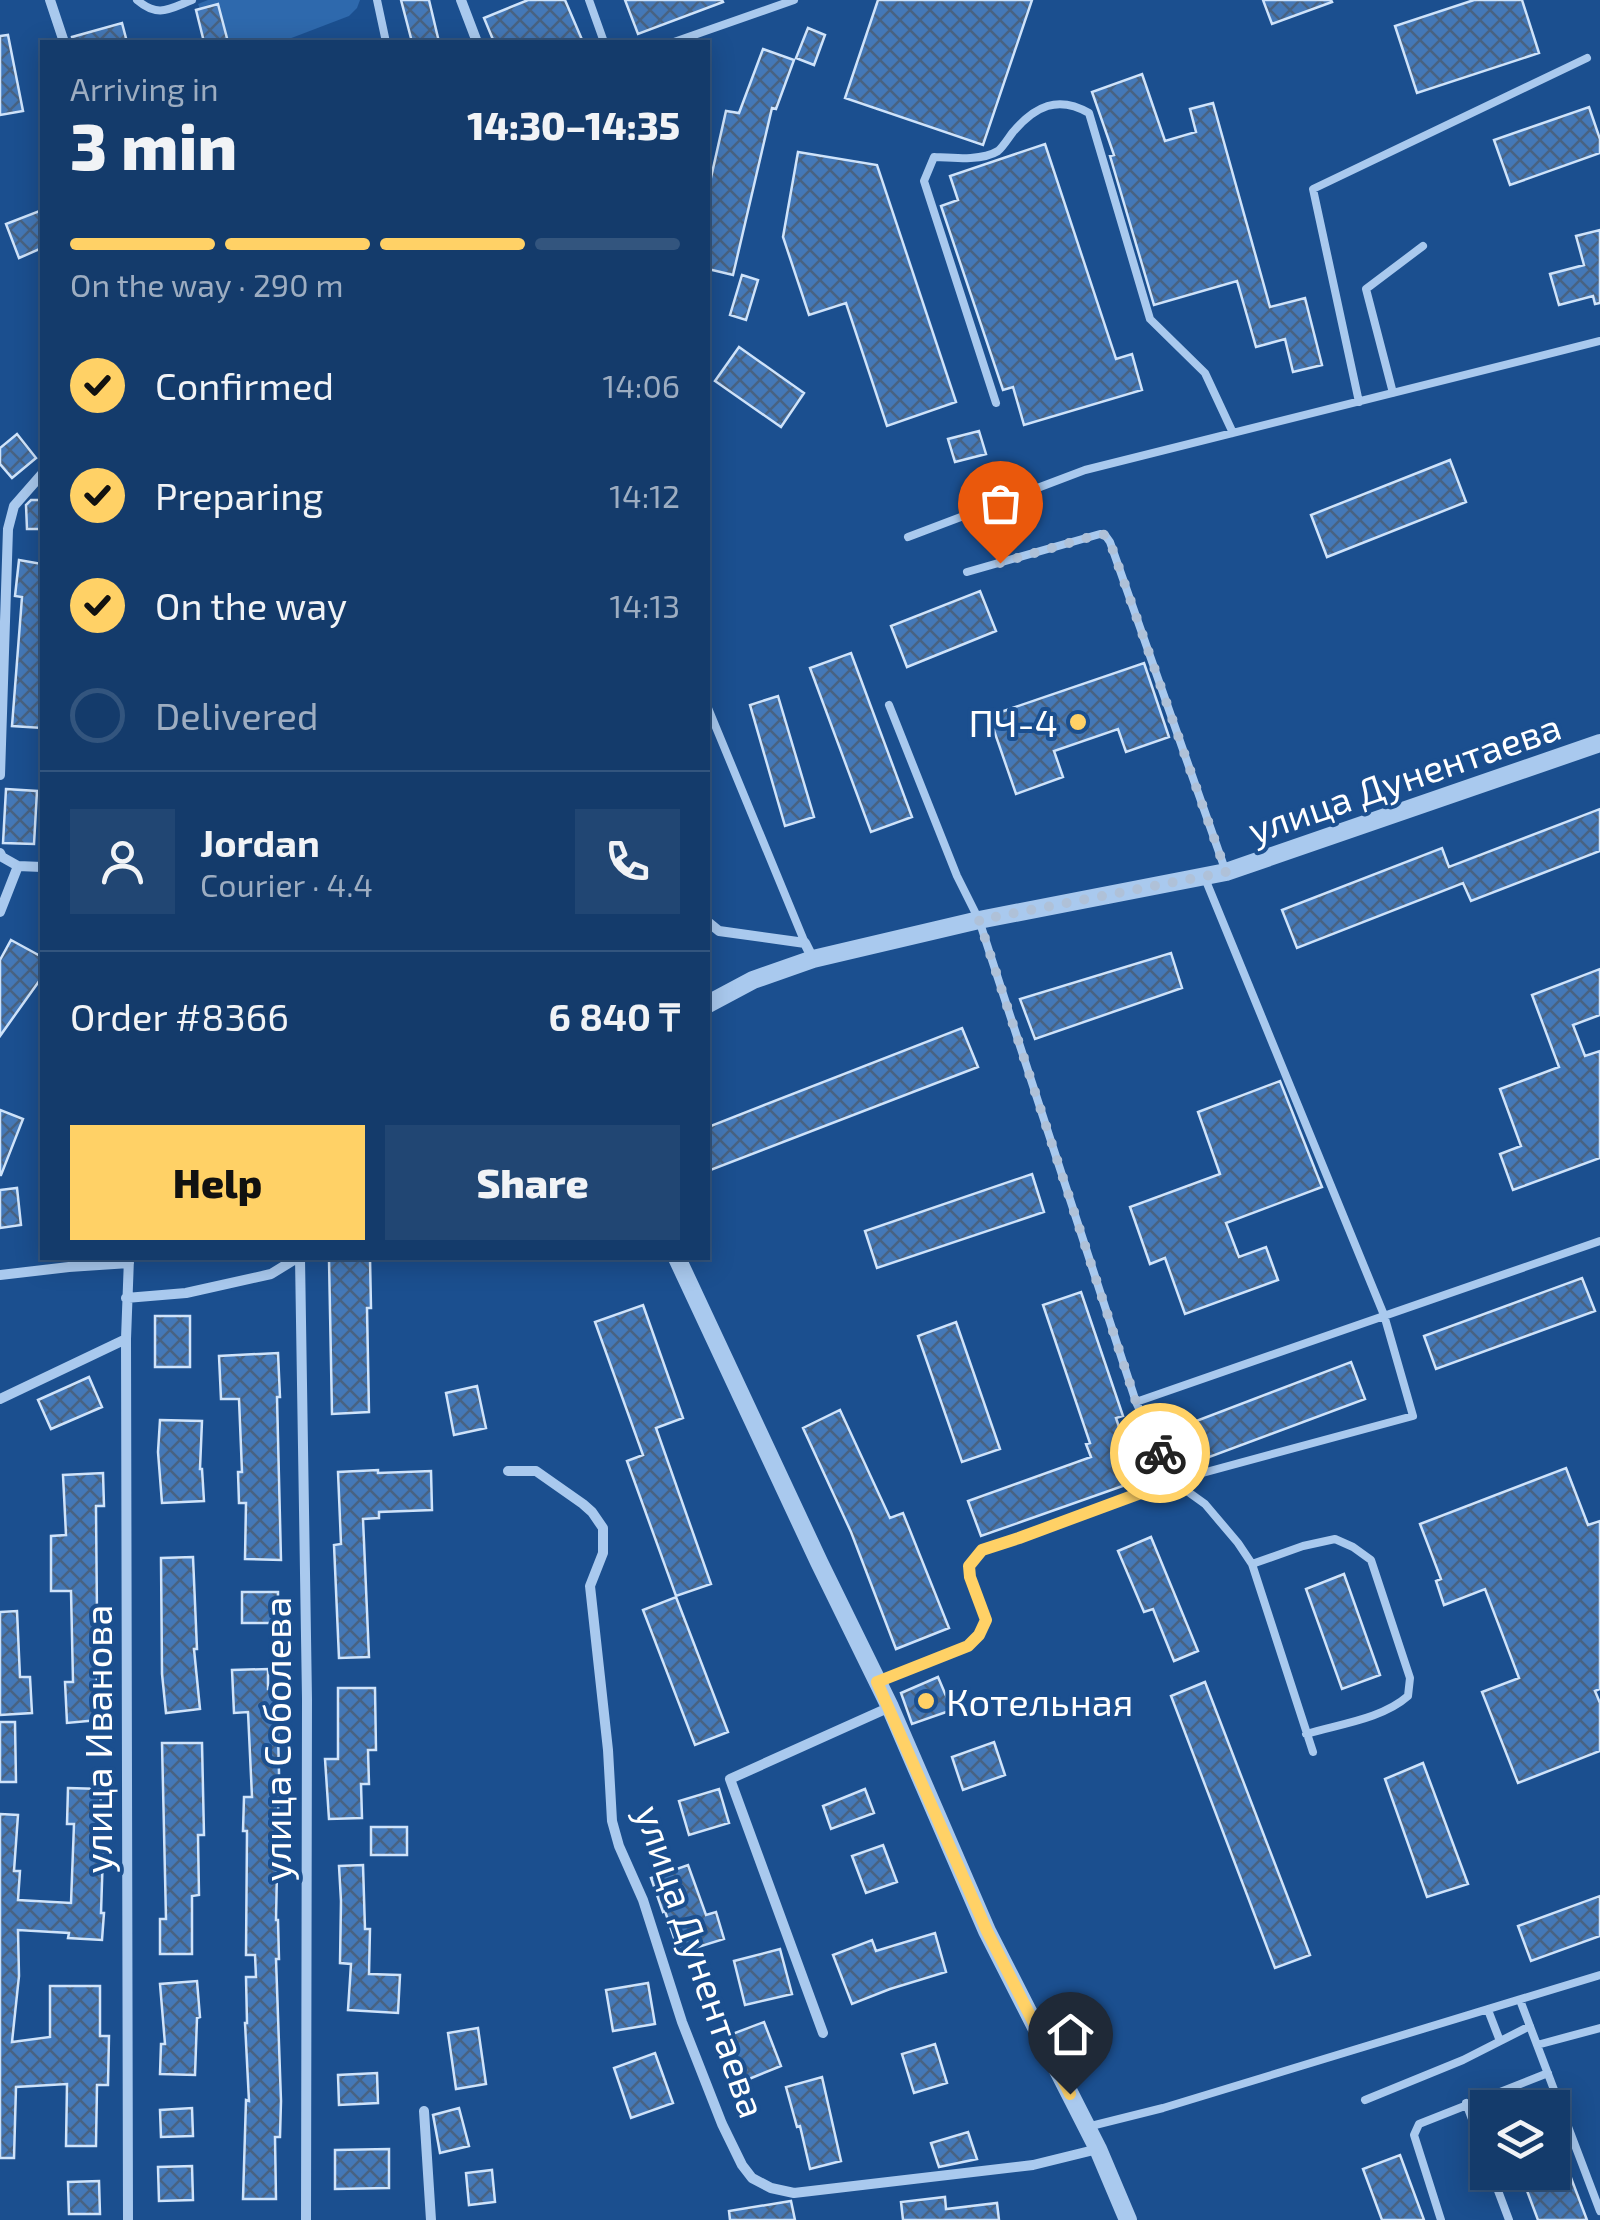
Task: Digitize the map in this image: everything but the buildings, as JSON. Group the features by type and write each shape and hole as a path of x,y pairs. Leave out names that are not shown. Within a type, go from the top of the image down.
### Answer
{"street":[{"path":"50,0 63,40"},
{"path":"462,0 476,40"},
{"path":"0,775 8,529 14,506 40,476"},
{"name":"улица Дунентаева","path":"710,1003 809,951 1226,872 1600,744"},
{"path":"0,853 18,866 40,867"},
{"path":"0,912 18,866"},
{"path":"710,924 720,931 809,951"},
{"path":"0,1275 129,1260"},
{"name":"улица Иванова","path":"128,2220 129,1260"},
{"path":"126,1298 186,1292 271,1274 296,1260"},
{"name":"улица Соболева","path":"299,1260 307,1699 306,2220"},
{"path":"678,1260 890,1707 987,1931 1098,2148 1128,2220"},
{"path":"0,1400 126,1339"},
{"name":"улица Дунентаева","path":"508,1471 536,1471 583,1504 603,1528 604,1553 590,1586 612,1821 715,2107 752,2178 794,2194 1033,2165 1098,2148"},
{"path":"823,2033 730,1779 890,1707"},
{"path":"424,2111 431,2220"}],"lane":[{"path":"137,0 148,9 162,12 192,0"},
{"path":"377,0 386,40"},
{"path":"589,0 603,40"},
{"path":"680,40 794,0"},
{"path":"1360,402 1313,189 1587,58"},
{"path":"996,403 924,181 934,157 966,159 998,150 1028,114 1050,105 1073,103 1089,113 1150,319 1205,373 1234,433"},
{"path":"1393,393 1366,289 1423,246"},
{"path":"908,537 1085,470 1600,341"},
{"path":"966,572 1105,535 1226,872"},
{"path":"889,705 957,876 979,920 1136,1402 1173,1481 1205,1504 1252,1564 1313,1752"},
{"path":"710,713 809,951"},
{"path":"877,1682 975,1641 986,1620 969,1566 982,1550 1173,1481 1414,1416 1384,1315 1204,876"},
{"path":"1136,1402 1600,1241"},
{"path":"1252,1564 1335,1538 1371,1560 1396,1630 1410,1678 1408,1696 1399,1704 1371,1715 1306,1734"},
{"path":"1087,2127 1164,2108 1600,1975"},
{"path":"1520,2000 1600,2211"},
{"path":"1488,2010 1500,2040"},
{"path":"1365,2100 1463,2060 1530,2026"},
{"path":"1537,2046 1600,2028"},
{"path":"1441,2220 1414,2135 1419,2124 1548,2073"},
{"path":"1466,2103 1470,2114"},
{"path":"1497,2190 1508,2220"}],"shaded area":[{"path":"208,0 360,0 349,16 286,40 212,40 198,4"}],"way so far":[{"path":"1000,563 1105,535 1226,872 979,920 1136,1402 1160,1453"}],"place":[{"name":"ПЧ-4","path":"1078,722"},
{"name":"Котельная","path":"926,1701"}],"route":[{"path":"1070,2094 987,1931 877,1682 975,1641 986,1620 969,1566 982,1550 1173,1481 1160,1453"}]}
